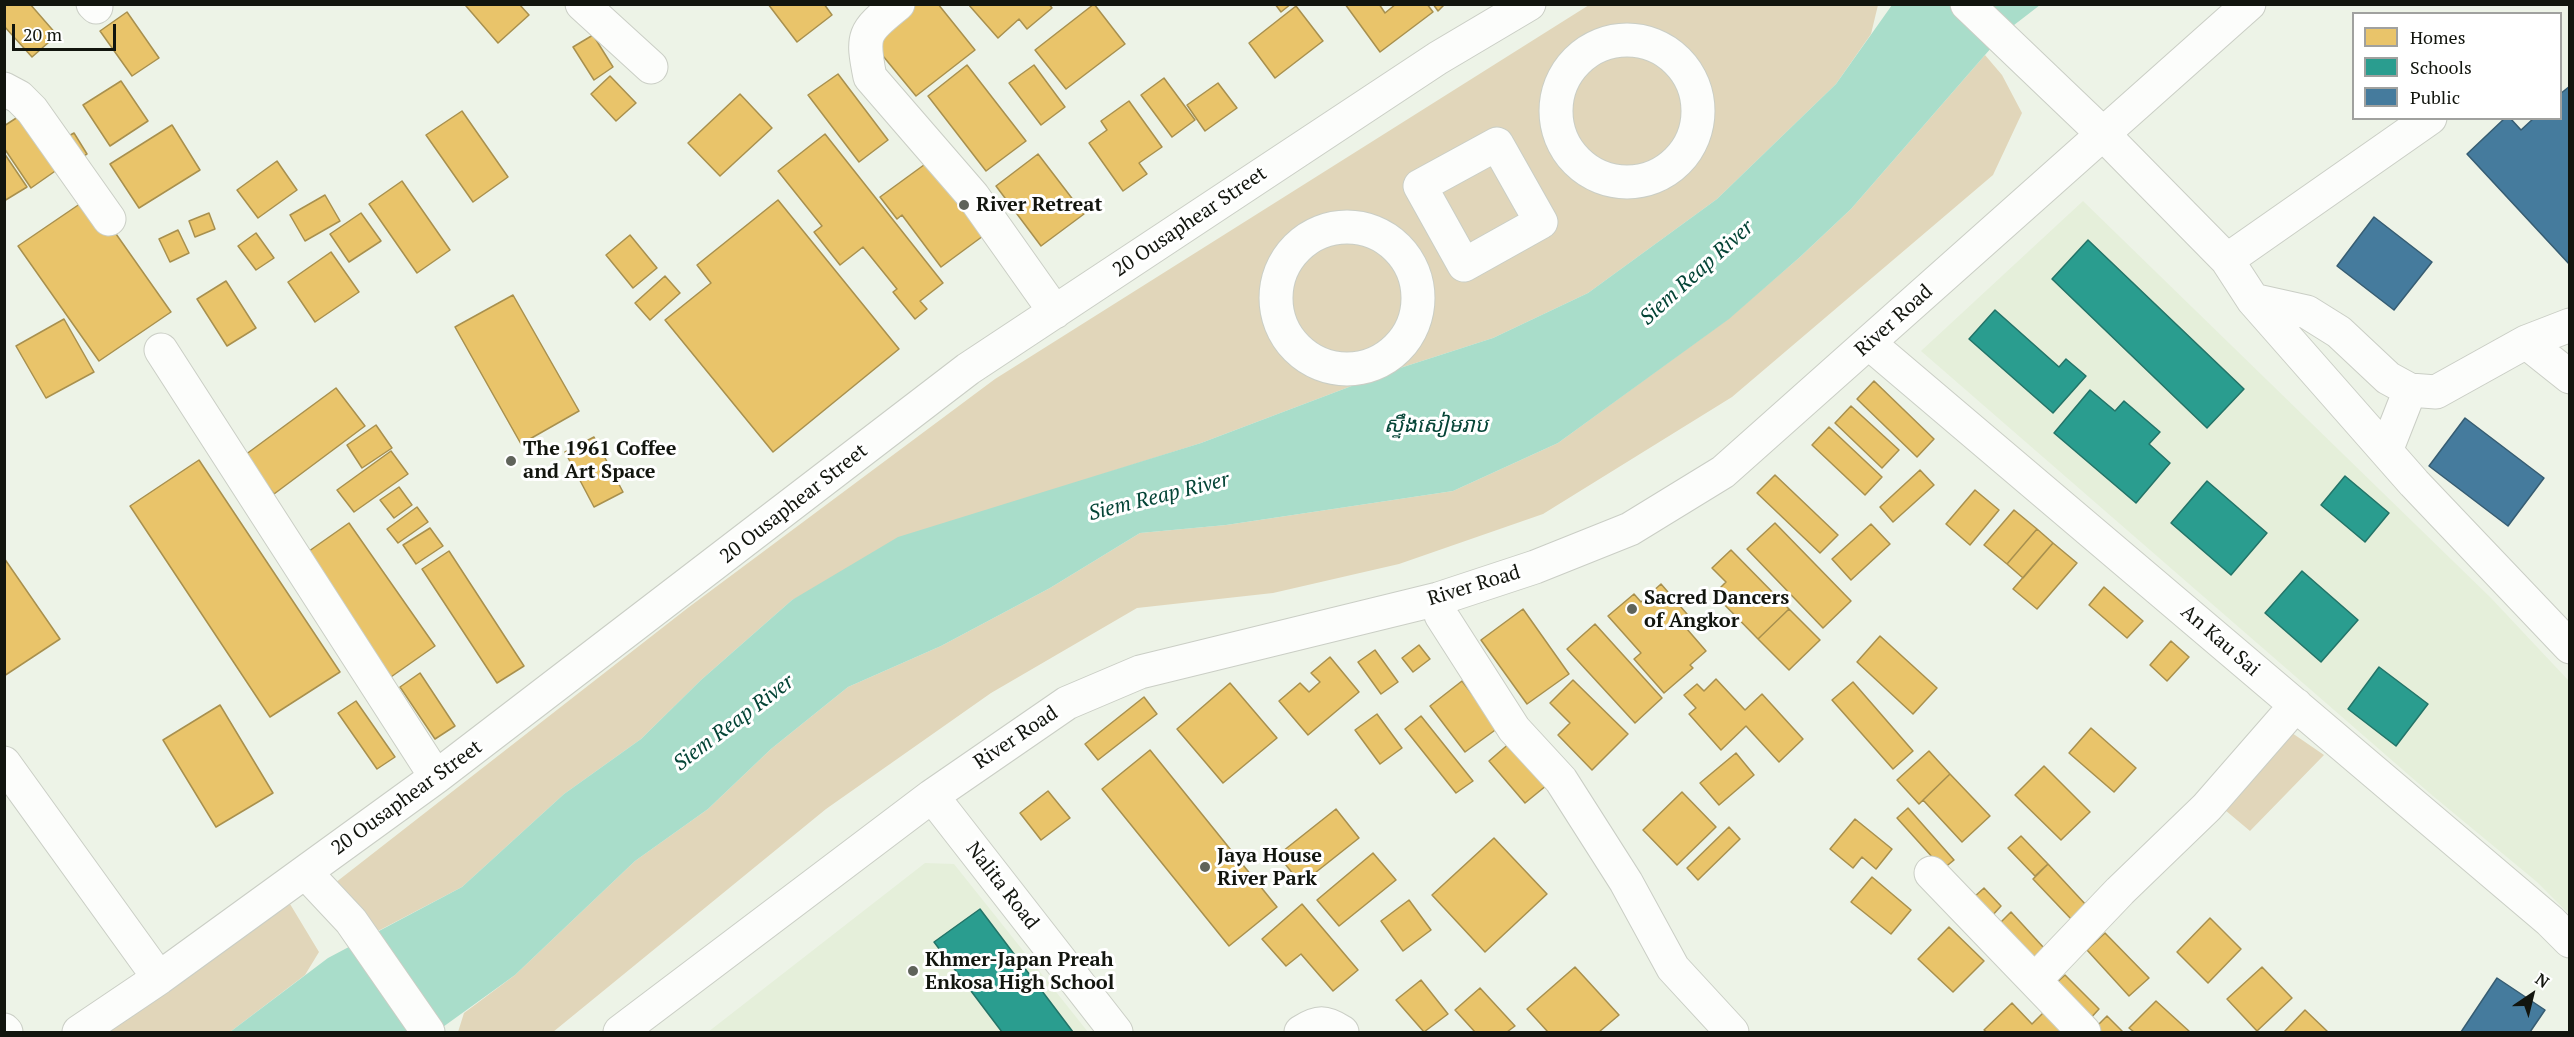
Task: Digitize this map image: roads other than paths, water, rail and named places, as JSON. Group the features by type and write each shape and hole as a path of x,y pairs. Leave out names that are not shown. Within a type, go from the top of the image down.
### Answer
{"street":[{"path":"582,4 651,67"},
{"path":"898,4 872,26 866,37 865,52 870,77 973,196 1055,312"},
{"name":"20 Ousaphear Street","path":"79,1032 306,873 436,777 968,369 1438,58 1528,4"},
{"path":"1967,4 2104,135 2227,260 2253,300 2386,451 2570,647"},
{"name":"River Road","path":"620,1032 932,796 1067,703 1140,672 1438,599 1535,567 1630,529 1723,472 1870,344 2249,4"},
{"path":"1630,40 1648,44 1672,57 1690,78 1696,96 1698,114 1695,132 1688,149 1676,164 1660,174 1643,181 1624,183 1606,179 1589,171 1575,160 1564,145 1557,118 1559,90 1567,73 1579,59 1594,49 1611,42 1630,40"},
{"path":"4,89 19,96 32,110 110,219"},
{"path":"2227,260 2427,120"},
{"path":"1349,227 1367,230 1384,238 1399,250 1409,265 1416,282 1418,301 1414,319 1407,336 1395,350 1380,360 1363,367 1344,368 1326,365 1309,358 1295,346 1284,330 1277,313 1276,295 1279,277 1287,260 1298,245 1314,235 1331,229 1349,227"},
{"path":"2253,300 2307,312 2339,332 2388,378 2410,390 2436,392 2526,342 2570,326"},
{"path":"2526,342 2570,377"},
{"name":"An Kau Sai","path":"1870,344 2550,921 2570,941"},
{"path":"161,350 436,777"},
{"path":"2386,451 2410,390"},
{"path":"1438,599 1440,615 1514,729 1561,780 1626,882 1673,968 1732,1032"},
{"path":"2035,980 2120,891 2207,807 2296,705"},
{"path":"4,763 159,978"},
{"name":"Nalita Road","path":"932,796 1116,1032"},
{"path":"306,873 351,921 429,1032"},
{"path":"1931,873 2084,1032"},
{"path":"1300,1032 1313,1024 1329,1024 1342,1032"}],"water":[{"name":"ស្ទឹងសៀមរាប","path":"1892,5 2040,5 2005,32 1851,209 1800,257 1729,319 1558,443 1453,491 1226,525 1140,533 1050,588 941,646 848,687 771,749 708,809 635,861 515,975 436,1032 230,1032 328,958 462,887 564,794 641,739 701,680 792,600 898,537 1201,443 1394,370 1493,338 1588,293 1717,199 1836,84"}],"place":[{"name":"River Retreat","path":"964,205"},
{"name":"The 1961 Coffee and Art Space","path":"511,461"},
{"name":"Sacred Dancers of Angkor","path":"1632,609"},
{"name":"Jaya House River Park","path":"1205,867"},
{"name":"Khmer-Japan Preah Enkosa High School","path":"913,971"}],"water label":[{"name":"Siem Reap River","path":"1697,273"},
{"name":"Siem Reap River","path":"1159,497"},
{"name":"Siem Reap River","path":"734,723"}]}
